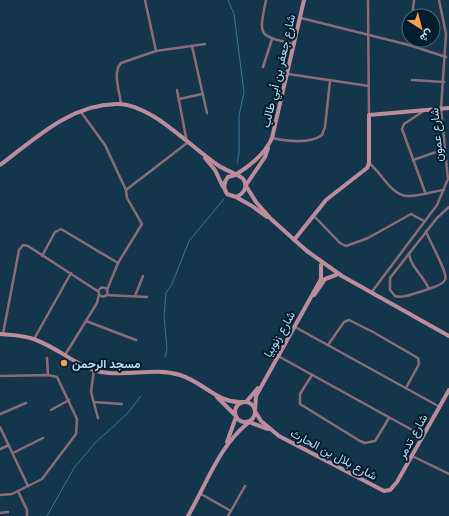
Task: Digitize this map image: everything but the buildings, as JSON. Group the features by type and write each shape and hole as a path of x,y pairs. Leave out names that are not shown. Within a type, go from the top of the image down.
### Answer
{"street":[{"path":"145,0 156,51"},
{"path":"266,0 262,30 266,36 272,39 294,44"},
{"name":"شارع جعفر بن أبي طالب","path":"246,185 265,157 272,138 304,0"},
{"path":"294,240 326,200 346,183 366,170 369,163 368,0"},
{"name":"شارع عمون","path":"371,293 437,205 448,177 441,109 446,57 446,30 439,0"},
{"path":"300,18 401,43"},
{"path":"263,67 272,39"},
{"path":"121,104 118,66 125,60 156,51 205,44"},
{"path":"192,46 206,112"},
{"path":"418,48 446,57"},
{"path":"288,74 369,86"},
{"path":"412,80 444,82"},
{"path":"272,138 294,140 316,138 322,135 325,127 330,81"},
{"path":"177,90 188,143"},
{"path":"179,99 202,94"},
{"path":"0,165 44,130 81,112 99,106 121,104 153,116 200,153 242,178 256,202 272,219 321,265 342,276"},
{"path":"369,115 422,112 449,108"},
{"path":"81,112 105,145 126,190 127,198 142,224 118,263 105,296 97,303"},
{"path":"422,112 402,126 403,135 425,192"},
{"path":"126,190 188,143"},
{"name":"شارع جعفر بن أبي طالب","path":"235,175 253,162 269,145"},
{"path":"413,160 446,149"},
{"path":"200,153 215,170 230,196 236,196 243,193 246,185"},
{"path":"369,163 377,169 394,189 403,195 411,196 425,192 444,190"},
{"path":"224,188 225,180 235,175"},
{"path":"236,196 272,219"},
{"path":"426,232 447,276 441,284 429,289 401,298 395,296 390,290 390,278 426,232 449,206"},
{"path":"314,216 344,246 368,238 411,214 424,221"},
{"path":"42,256 54,232 61,229 118,263"},
{"path":"105,296 100,291 26,245 19,248 2,334 34,339 94,370 125,375 158,371 173,373 194,380 227,401 252,404 255,410 254,419 238,430 227,445 188,516"},
{"path":"307,252 342,276 449,336"},
{"path":"409,253 411,263 423,277 429,289"},
{"name":"شارع زنوبيا","path":"255,410 256,396 322,277 321,265"},
{"path":"34,339 71,273"},
{"name":"شارع زنوبيا","path":"312,296 325,279 336,274"},
{"path":"135,296 143,276"},
{"path":"65,355 97,303 100,291 111,279"},
{"path":"100,291 107,291 116,295"},
{"path":"105,296 116,295 147,297"},
{"path":"328,345 344,322 349,320 374,332 418,358 419,364 406,388"},
{"path":"86,322 136,340"},
{"path":"295,327 440,407"},
{"path":"278,356 424,436"},
{"path":"47,358 48,375"},
{"path":"94,370 90,386 98,418"},
{"path":"0,376 48,375 59,379 77,419 76,434 45,477 18,491 0,495"},
{"path":"312,375 300,394 298,401 300,404 360,441 365,443 374,441 389,418"},
{"name":"شارع زنوبيا","path":"244,402 264,382"},
{"name":"شارع تدمر","path":"390,490 397,482 449,390"},
{"path":"214,394 240,421 248,422"},
{"path":"51,410 69,400"},
{"path":"94,402 122,404"},
{"path":"227,445 237,406 244,402"},
{"path":"0,414 26,403"},
{"name":"شارع بلال بن الحارث","path":"255,410 261,421 271,430"},
{"path":"257,425 261,421"},
{"name":"شارع بلال بن الحارث","path":"248,422 271,430 376,488 384,491 390,490"},
{"path":"0,427 28,486"},
{"path":"12,453 43,438"},
{"path":"0,449 9,445"},
{"path":"412,456 449,474"},
{"path":"228,516 245,486"},
{"path":"18,491 27,510 27,516"},
{"path":"201,494 231,511"},
{"path":"0,513 8,512"}],"waterway":[{"path":"228,0 234,14 244,92 239,116 239,153 237,163"},
{"path":"165,357 167,349 164,316 166,293 172,284 189,241 224,199"},
{"path":"47,516 74,468 95,443 127,414 141,396"}],"place":[{"name":"مسجد الرحمن","path":"64,363"}]}
